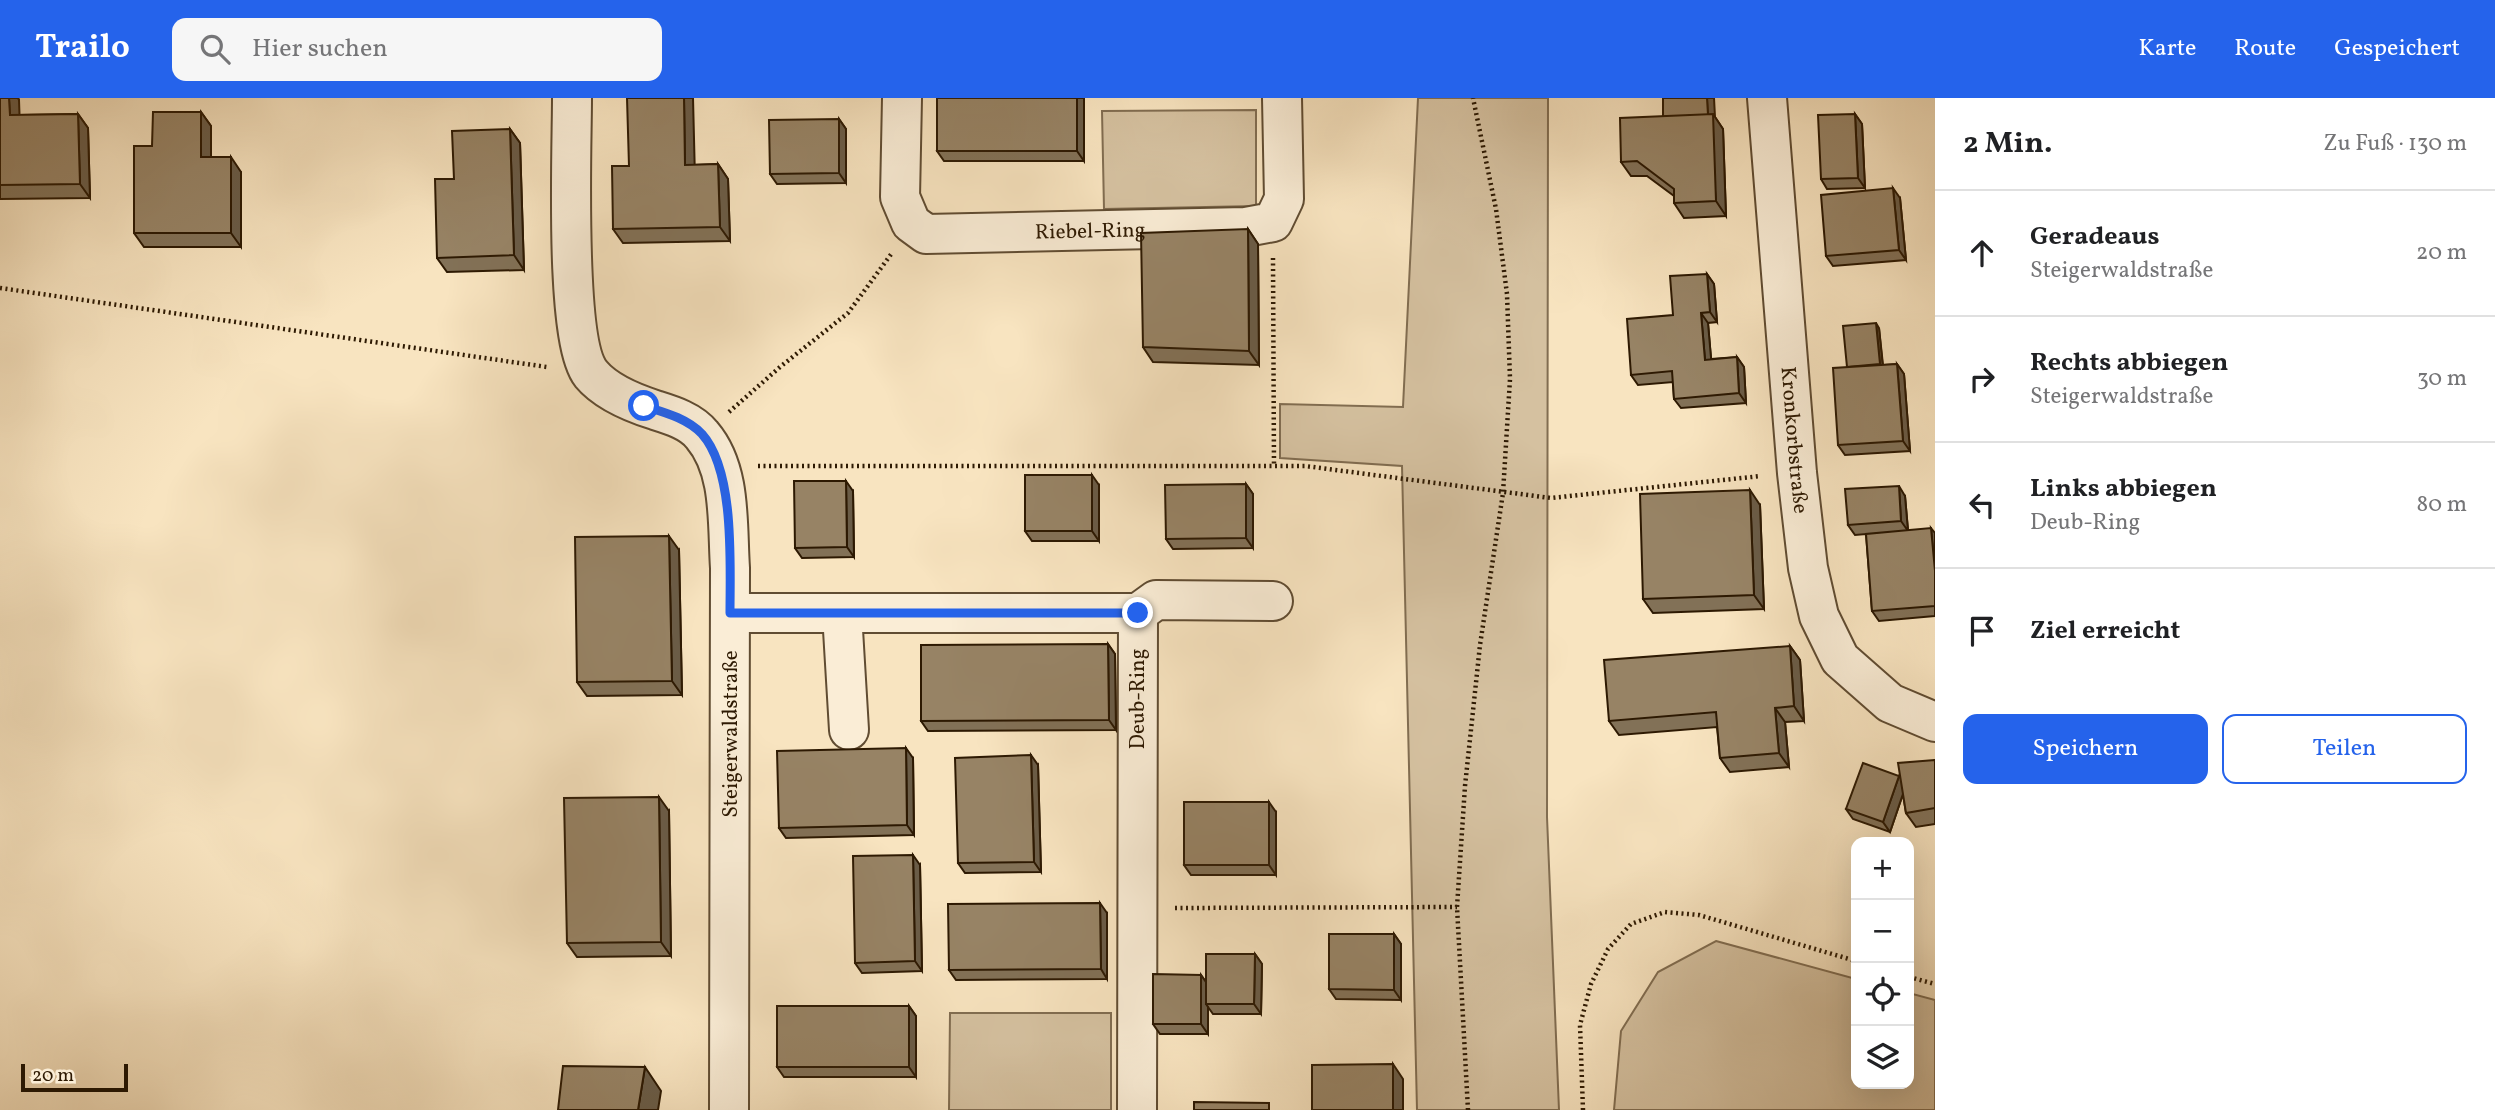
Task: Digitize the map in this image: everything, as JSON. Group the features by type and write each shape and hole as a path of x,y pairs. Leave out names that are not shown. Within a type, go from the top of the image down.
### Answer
{"street":[{"path":"572,98 572,241 575,309 582,355 590,372 606,388 644,406 677,417 711,450"},
{"path":"902,98 900,197 911,223"},
{"path":"1272,222 1284,199 1282,98"},
{"name":"Kronkorbstraße","path":"1767,98 1797,473 1808,568 1819,616 1840,659 1891,703 1935,722"},
{"name":"Riebel-Ring","path":"911,223 926,234 1246,227 1272,222"},
{"name":"Steigerwaldstraße","path":"711,450 726,506 730,613 729,1110"},
{"path":"730,613 1138,613 1156,600 1273,601"},
{"path":"842,613 849,730"},
{"name":"Deub-Ring","path":"1137,1110 1138,613"}],"path":[{"path":"1468,1110 1457,907 1480,645 1503,493 1510,379 1507,294 1496,209 1474,98"},
{"path":"1272,222 1273,467"},
{"path":"711,450 848,313 884,266 911,223"},
{"path":"0,288 590,372"},
{"path":"711,450 1305,466 1551,498 1797,473"},
{"path":"1137,908 1457,907"},
{"path":"1583,1110 1580,1025 1591,984 1608,950 1631,924 1665,912 1699,915 1851,960"},
{"path":"1914,978 1935,984"}],"shaded area":[{"path":"1418,98 1548,98 1547,817 1559,1110 1417,1110 1402,466 1280,458 1280,404 1403,407"},
{"path":"1256,110 1256,206 1104,209 1102,111"},
{"path":"1716,941 1851,978 1851,1089 1914,1089 1914,994 1935,1000 1935,1110 1614,1110 1621,1031 1658,972"},
{"path":"950,1013 1111,1013 1111,1110 949,1110"}],"building":[{"path":"0,98 9,98 10,115 78,114 80,184 0,185"},
{"path":"627,98 684,98 685,165 718,164 720,227 613,229 612,166 629,166"},
{"path":"937,98 1077,98 1077,151 937,151"},
{"path":"1663,98 1707,98 1708,115 1663,117"},
{"path":"153,112 201,112 201,157 231,157 231,233 134,233 134,146 152,146"},
{"path":"1713,114 1716,201 1674,203 1674,189 1637,161 1621,162 1620,118"},
{"path":"1855,114 1858,178 1821,179 1818,115"},
{"path":"839,119 839,173 770,174 769,120"},
{"path":"510,129 514,255 437,258 435,179 454,179 452,131"},
{"path":"1893,188 1899,250 1826,256 1821,195"},
{"path":"1248,229 1249,351 1143,347 1141,233"},
{"path":"1707,274 1710,312 1701,313 1705,360 1737,357 1739,393 1674,399 1672,371 1631,375 1627,319 1673,315 1670,276"},
{"path":"1876,323 1880,364 1847,367 1843,326"},
{"path":"1897,364 1903,441 1838,445 1833,368"},
{"path":"1025,475 1092,475 1092,531 1025,531"},
{"path":"794,481 846,481 847,547 795,548"},
{"path":"1246,484 1246,538 1166,539 1165,485"},
{"path":"1899,486 1901,521 1848,525 1845,489"},
{"path":"1750,490 1754,595 1643,599 1640,494"},
{"path":"1931,528 1935,606 1872,611 1866,534"},
{"path":"669,536 672,681 577,682 575,537"},
{"path":"1108,644 1109,720 921,721 921,645"},
{"path":"1790,646 1794,706 1775,708 1779,753 1720,758 1716,712 1609,721 1604,660"},
{"path":"906,748 907,825 779,828 777,751"},
{"path":"1031,755 1034,862 958,863 955,758"},
{"path":"1935,760 1935,808 1906,813 1898,763"},
{"path":"1863,763 1899,776 1883,822 1846,809"},
{"path":"659,797 661,942 567,943 564,798"},
{"path":"1184,802 1269,802 1269,865 1184,865"},
{"path":"913,855 915,961 855,963 853,856"},
{"path":"1100,903 1101,969 949,970 948,904"},
{"path":"1329,934 1394,934 1394,990 1329,989"},
{"path":"1206,954 1255,954 1254,1004 1206,1004"},
{"path":"1153,974 1201,975 1201,1024 1153,1024"},
{"path":"777,1006 909,1006 909,1067 777,1067"},
{"path":"1393,1064 1393,1110 1312,1110 1312,1065"},
{"path":"563,1066 645,1067 638,1110 558,1110"},
{"path":"1194,1102 1269,1103 1269,1110 1194,1110"}],"route":[{"path":"644,406 677,417 701,434 720,466 726,506 730,613 1138,613"}]}
